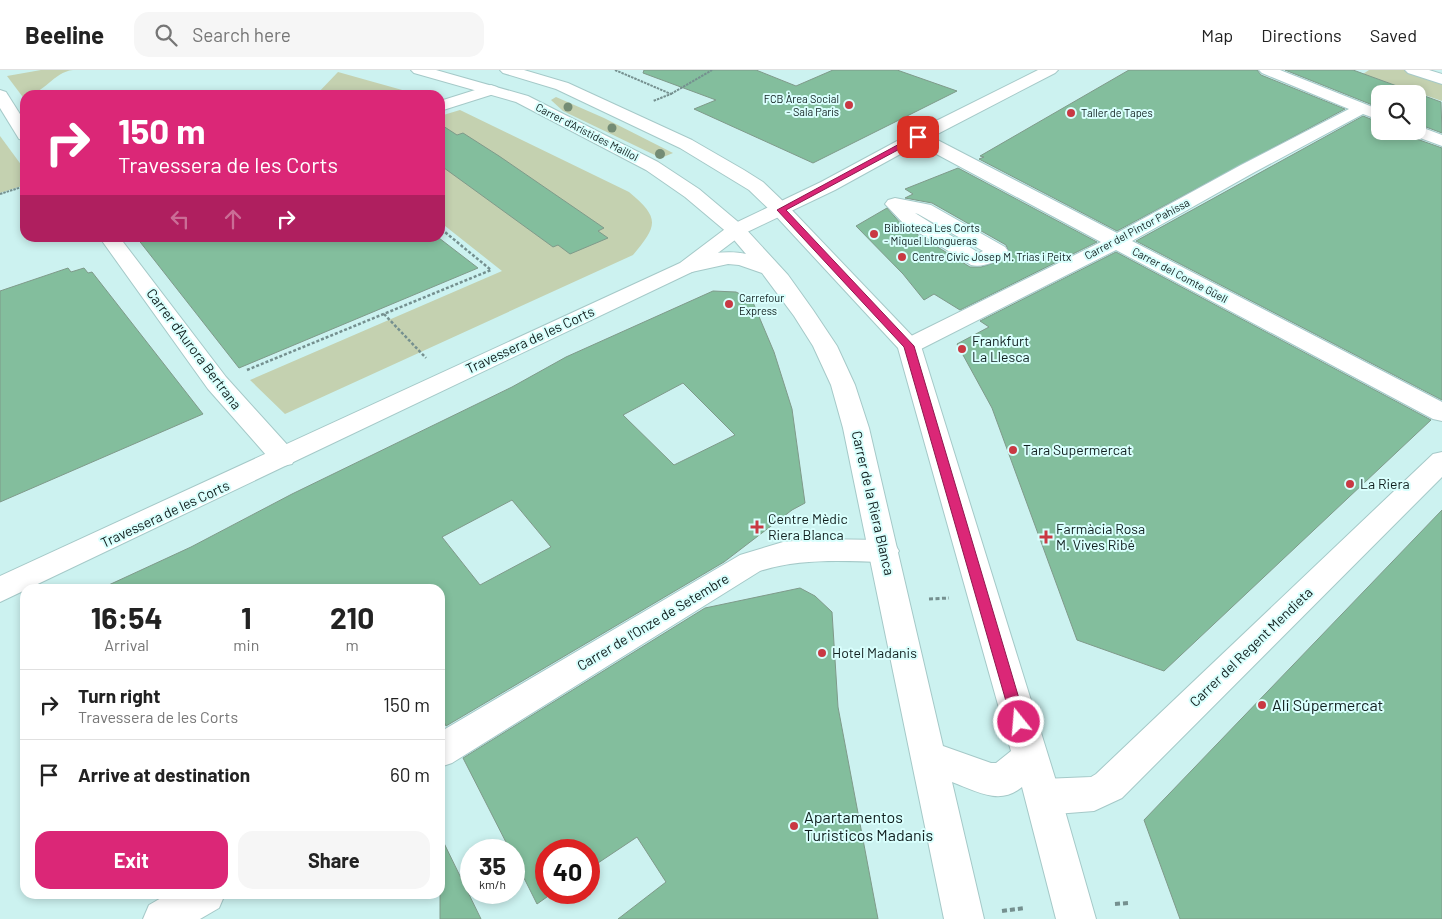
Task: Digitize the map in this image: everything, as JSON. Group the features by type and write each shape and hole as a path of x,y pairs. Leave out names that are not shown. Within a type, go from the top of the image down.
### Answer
{"street":[{"name":"Carrer d'Arístides Maillol","path":"419,70 522,99 652,166 692,192 736,230"},
{"name":"Travessera de les Corts","path":"0,590 687,266 736,230 781,210 918,137 1050,70"},
{"path":"1267,70 1371,112"},
{"path":"1413,70 1442,79"},
{"name":"Carrer d'Arístides Maillol","path":"513,71 562,86 686,144 756,186 781,210"},
{"path":"445,104 491,90 513,71"},
{"path":"0,95 20,127"},
{"name":"Carrer del Pintor Pahissa","path":"909,346 1116,242 1247,169 1371,112"},
{"path":"1426,133 1442,140"},
{"name":"Carrer del Comte Güell","path":"918,137 1442,414"},
{"path":"781,210 909,346 1030,757 1044,797 1076,919"},
{"name":"Carrer de la Riera Blanca","path":"736,230 800,308 825,346 843,386 856,428 884,551 964,919"},
{"name":"Carrer d'Aurora Bertrana","path":"113,242 217,383 283,457"},
{"path":"687,266 716,258 732,256 769,268"},
{"name":"Carrer del Regent Mendieta","path":"1044,797 1094,794 1109,786 1442,461"},
{"name":"Carrer de l'Onze de Setembre","path":"445,748 750,563 769,556 792,551 884,551"},
{"path":"928,757 991,780 1003,780 1030,757"},
{"path":"163,919 197,899"}],"path":[{"path":"615,70 671,94"},
{"path":"646,104 671,94 712,70"},
{"path":"0,194 20,188"},
{"path":"244,371 491,270 445,232"},
{"path":"384,314 428,360"},
{"path":"929,598 949,598"},
{"path":"1115,904 1128,903"},
{"path":"1002,911 1025,908"}],"green space":[{"path":"41,70 73,70 60,75 39,90 20,90 20,93 7,76"},
{"path":"1369,70 1407,70 1442,81 1442,101 1426,96 1426,85 1395,85 1363,74"},
{"path":"338,72 402,90 321,90"},
{"path":"556,97 604,118 673,153 661,158 563,111 551,100"},
{"path":"460,110 629,192 650,215 651,229 633,255 285,414 250,380 502,271 445,226 445,114"},
{"path":"0,136 20,163 20,187 0,193"}],"building":[{"path":"644,70 756,70 796,86 833,70 897,70 957,91 813,163 694,109 716,100 643,73"},
{"path":"1129,70 1257,70 1261,75 1345,109 1117,231 979,159 984,157 980,156"},
{"path":"1285,70 1353,70 1394,85 1371,85 1371,104"},
{"path":"1426,97 1441,102 1442,133 1426,127"},
{"path":"1363,116 1371,119 1371,140 1419,140 1442,148 1442,400 1136,241"},
{"path":"445,127 457,135 463,133 499,156 604,228 598,231 608,238 570,254 558,245 553,247 445,169"},
{"path":"958,168 1097,242 960,310 934,294 924,300 903,274 856,226 887,208 902,225 970,267 981,267 997,262 1009,252 1006,245 932,203 905,198 913,194 905,189"},
{"path":"140,242 444,242 478,268 239,368"},
{"path":"1116,252 1431,420 1164,671 1077,640 992,408 957,344 989,327 980,321"},
{"path":"68,268 71,272 84,268 88,273 92,272 203,414 0,502 0,291"},
{"path":"713,291 736,292 752,300 774,352 792,409 805,503 792,510 724,562 446,726 445,584 111,584 191,547 292,494 512,387 566,357","holes":["683,383 735,435 674,465 623,415","512,500 551,547 480,585 442,537"]},
{"path":"1442,510 1442,919 1180,919 1144,820"},
{"path":"800,588 815,596 832,612 838,707 878,919 618,919 666,882 637,837 600,862 600,839 535,839 535,900 525,880 525,839 504,839 463,758 705,608"},
{"path":"445,845 460,876 460,904 474,904 481,919 440,919 440,899 445,899"}],"place":[{"name":"FCB Àrea Social - Sala París","path":"849,105"},
{"name":"Taller de Tapes","path":"1071,113"},
{"name":"Biblioteca Les Corts - Miquel Llongueras","path":"874,234"},
{"name":"Centre Cívic Josep M. Trias i Peitx","path":"902,257"},
{"name":"Carrefour Express","path":"729,304"},
{"name":"Frankfurt La Llesca","path":"962,349"},
{"name":"Tara Supermercat","path":"1013,450"},
{"name":"La Riera","path":"1350,484"},
{"name":"Centre Mèdic Riera Blanca","path":"757,527"},
{"name":"Farmàcia Rosa M. Vives Ribé","path":"1046,537"},
{"name":"Hotel Madanis","path":"822,653"},
{"name":"Ali Súpermercat","path":"1262,705"},
{"name":"Apartamentos Turisticos Madanis","path":"794,826"}],"route":[{"path":"918,137 781,210 909,346 1019,722"}]}
